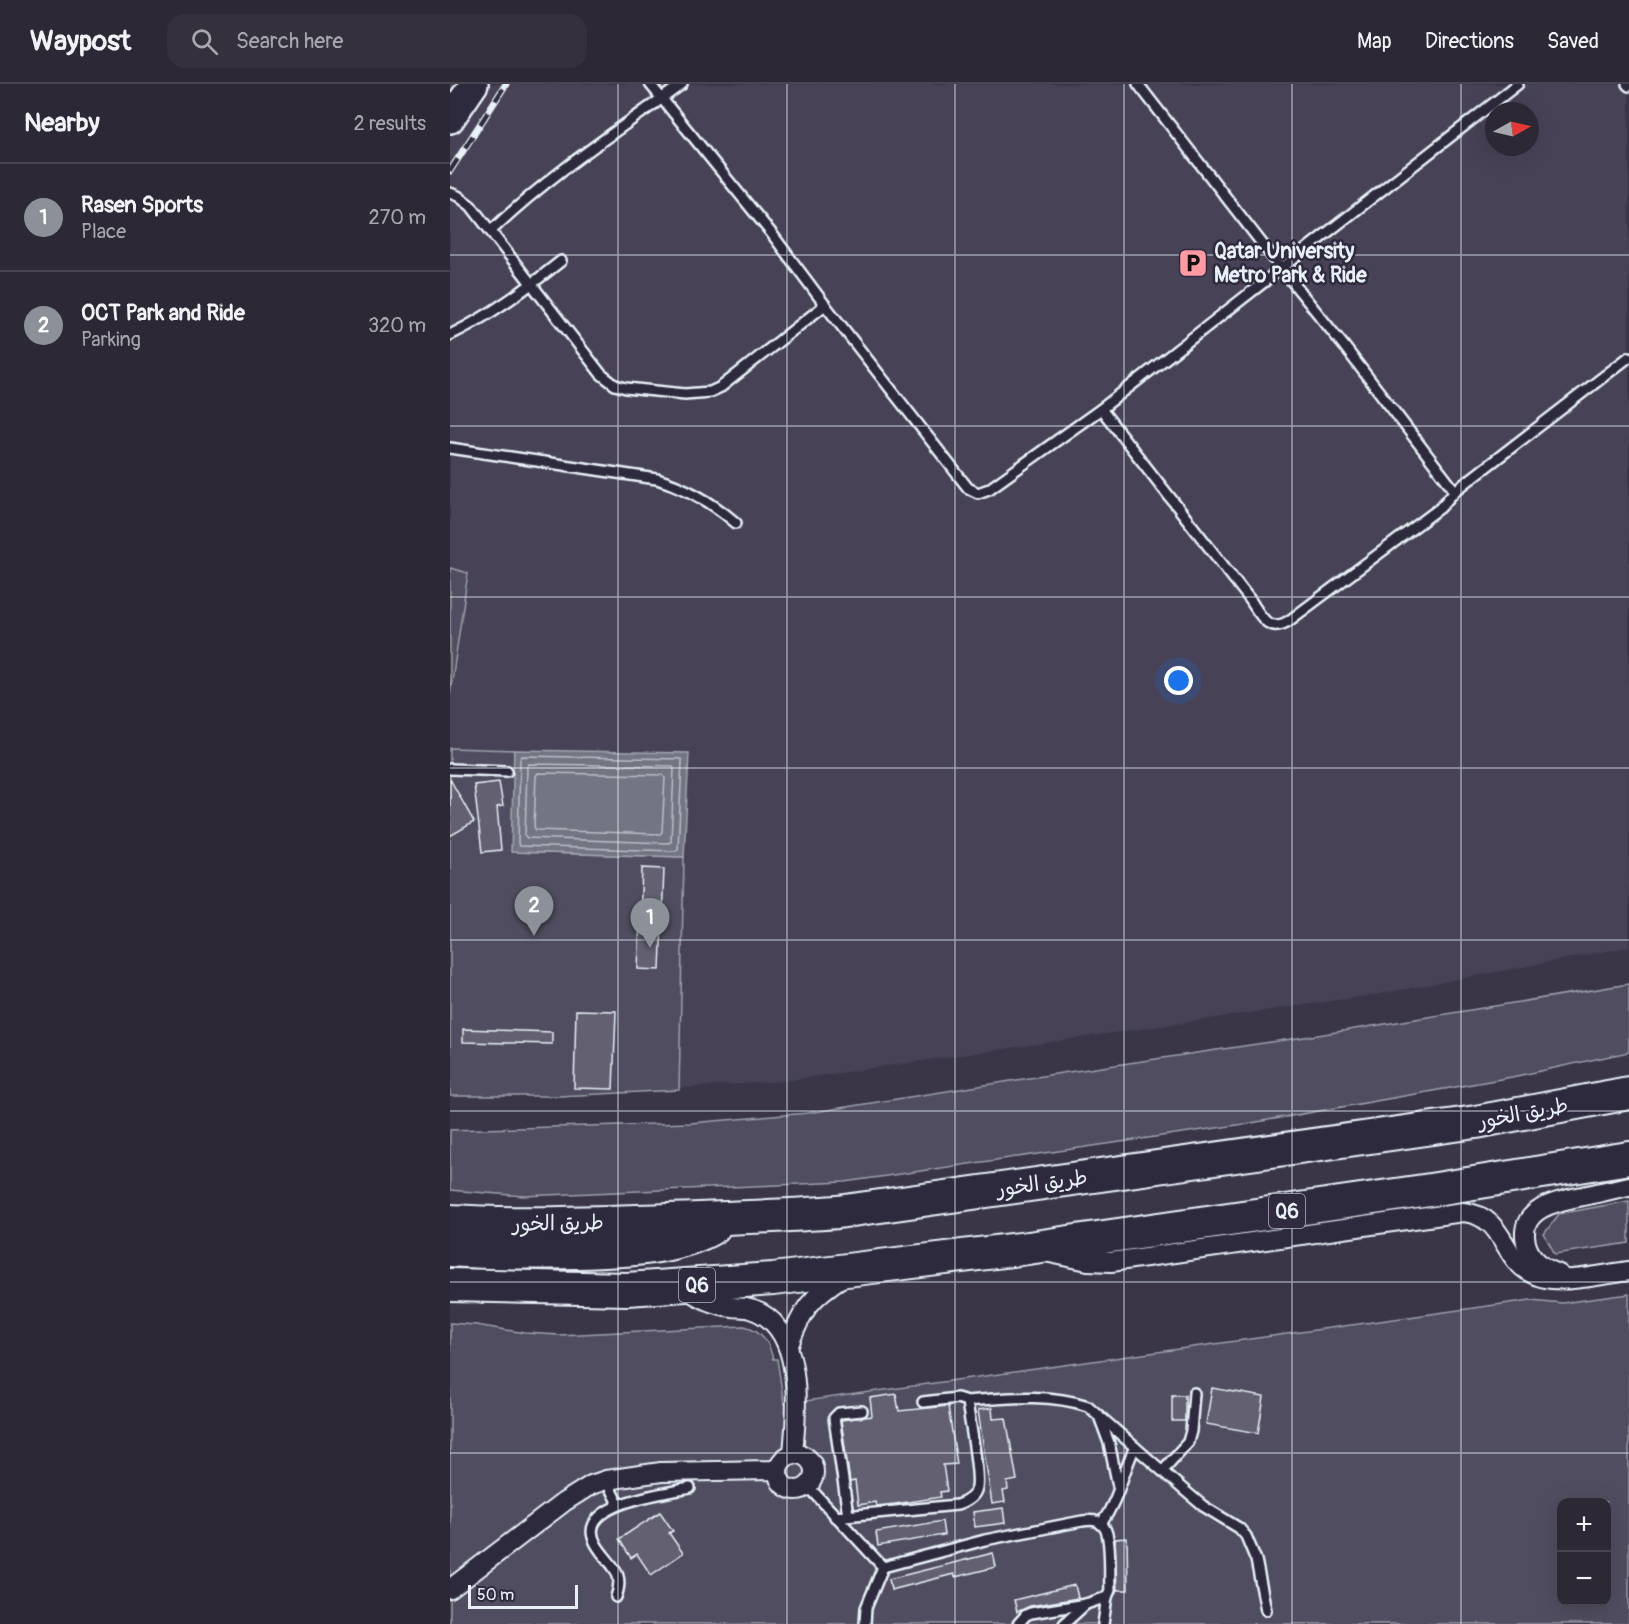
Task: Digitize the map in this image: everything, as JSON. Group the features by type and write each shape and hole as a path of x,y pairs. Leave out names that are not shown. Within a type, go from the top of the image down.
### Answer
{"highway":[{"name":"طريق الخور","path":"450,1221 497,1224 790,1216 849,1211 1476,1122 1629,1093"},
{"name":"Q6","path":"450,1285 627,1289 853,1271 1430,1190 1629,1158"},
{"path":"450,1203 476,1208 497,1224"},
{"path":"450,1250 535,1253 629,1251 669,1244 710,1229 727,1218"}],"main road":[{"path":"450,119 474,84"}],"street":[{"path":"1569,1278 1551,1271 1532,1256 1525,1235 1528,1221 1539,1209 1554,1202 1629,1186"},
{"path":"1028,1248 1088,1261 1111,1262 1463,1212 1478,1215 1490,1222 1515,1261 1530,1273 1545,1278 1569,1278 1629,1271"},
{"path":"789,1345 799,1317 813,1300 826,1287 853,1271"},
{"path":"683,1286 712,1304 749,1309 763,1314 776,1326 789,1345 797,1402 793,1454"},
{"path":"793,1454 803,1455 814,1466 814,1477 808,1486 798,1490 788,1488 780,1480 778,1470 784,1457 793,1454"},
{"path":"450,1589 564,1502 591,1485 606,1480 661,1472 778,1470"}],"lane":[{"path":"651,84 772,234 968,488 978,493 989,489 1101,409 1518,84"},
{"path":"491,231 519,204 632,118 682,84"},
{"path":"1138,84 1455,491"},
{"path":"450,193 471,206 601,374 615,385 643,391 694,394 710,392 721,387 825,305"},
{"path":"450,335 491,313 561,261"},
{"path":"1101,409 1268,624 1279,625 1290,620 1440,508 1455,491 1629,357"},
{"path":"450,448 657,479 674,484 707,500 736,523"},
{"path":"450,769 507,771"},
{"path":"1163,1470 1188,1442 1194,1393"},
{"path":"923,1402 957,1398 967,1401 1048,1398 1088,1406 1203,1506 1239,1528 1246,1536 1256,1560 1266,1610"},
{"path":"835,1517 957,1505 969,1499 974,1493 978,1480 967,1401"},
{"path":"848,1515 834,1418 839,1413 862,1411"},
{"path":"1098,1414 1109,1443 1119,1488"},
{"path":"1101,1524 1114,1506 1135,1447"},
{"path":"606,1480 618,1504"},
{"path":"808,1486 883,1567"},
{"path":"616,1597 620,1587 616,1568 596,1544 593,1529 604,1513 618,1504 690,1488"},
{"path":"883,1567 985,1540 1087,1520 1097,1521 1107,1535 1110,1590 1103,1624"},
{"path":"865,1624 866,1608 883,1567"},
{"path":"1018,1624 1023,1617 1031,1613 1086,1604 1107,1598"},
{"path":"1064,1624 1086,1604"}],"shaded area":[{"path":"450,84 1629,84 1629,947 1379,994 785,1081 559,1096 450,1096"},
{"path":"450,568 468,573 450,694"},
{"path":"450,748 514,750 512,852 684,857 679,1090 559,1096 450,1096"},
{"path":"1629,984 1629,1052 1512,1077 1251,1123 845,1182 524,1196 450,1190 450,1130 690,1123 808,1113 1318,1035"},
{"path":"1629,1201 1629,1243 1555,1254 1544,1234 1559,1214"},
{"path":"1629,1294 1629,1624 450,1624 450,1323 559,1335 744,1326 760,1334 767,1342 773,1359 777,1359 784,1404 1531,1300 1562,1303"}],"water":[{"path":"514,750 689,753 684,857 511,852"}],"building":[{"path":"450,779 474,822 450,836"},
{"path":"499,782 503,806 497,807 501,850 482,852 474,785"},
{"path":"642,868 664,869 660,970 638,969"},
{"path":"576,1010 616,1011 613,1089 574,1088"},
{"path":"463,1029 552,1032 552,1044 463,1042"},
{"path":"1212,1388 1264,1397 1258,1433 1206,1424"},
{"path":"896,1394 899,1411 948,1406 957,1464 943,1465 947,1491 940,1492 941,1497 876,1506 875,1502 858,1505 855,1481 850,1482 841,1420 872,1416 870,1398"},
{"path":"1172,1395 1185,1395 1185,1421 1172,1421"},
{"path":"992,1408 993,1419 1006,1418 1017,1480 1007,1482 1008,1490 1003,1491 1005,1502 992,1504 978,1410"},
{"path":"1003,1508 1005,1523 975,1527 973,1512"},
{"path":"660,1512 673,1531 669,1533 683,1553 651,1575 637,1554 631,1558 619,1539"},
{"path":"942,1521 944,1535 878,1546 876,1532"},
{"path":"1127,1538 1128,1590 1117,1590 1115,1539"},
{"path":"993,1553 996,1567 955,1577 954,1574 891,1590 889,1579"},
{"path":"1075,1585 1078,1598 1030,1606 1017,1612 1014,1600"}],"railway":[{"path":"450,171 506,84"}],"place":[{"name":"Qatar University Metro Park & Ride","path":"1193,263"},
{"name":"OCT Park and Ride","path":"534,936"},
{"name":"Rasen Sports","path":"650,948"}]}
